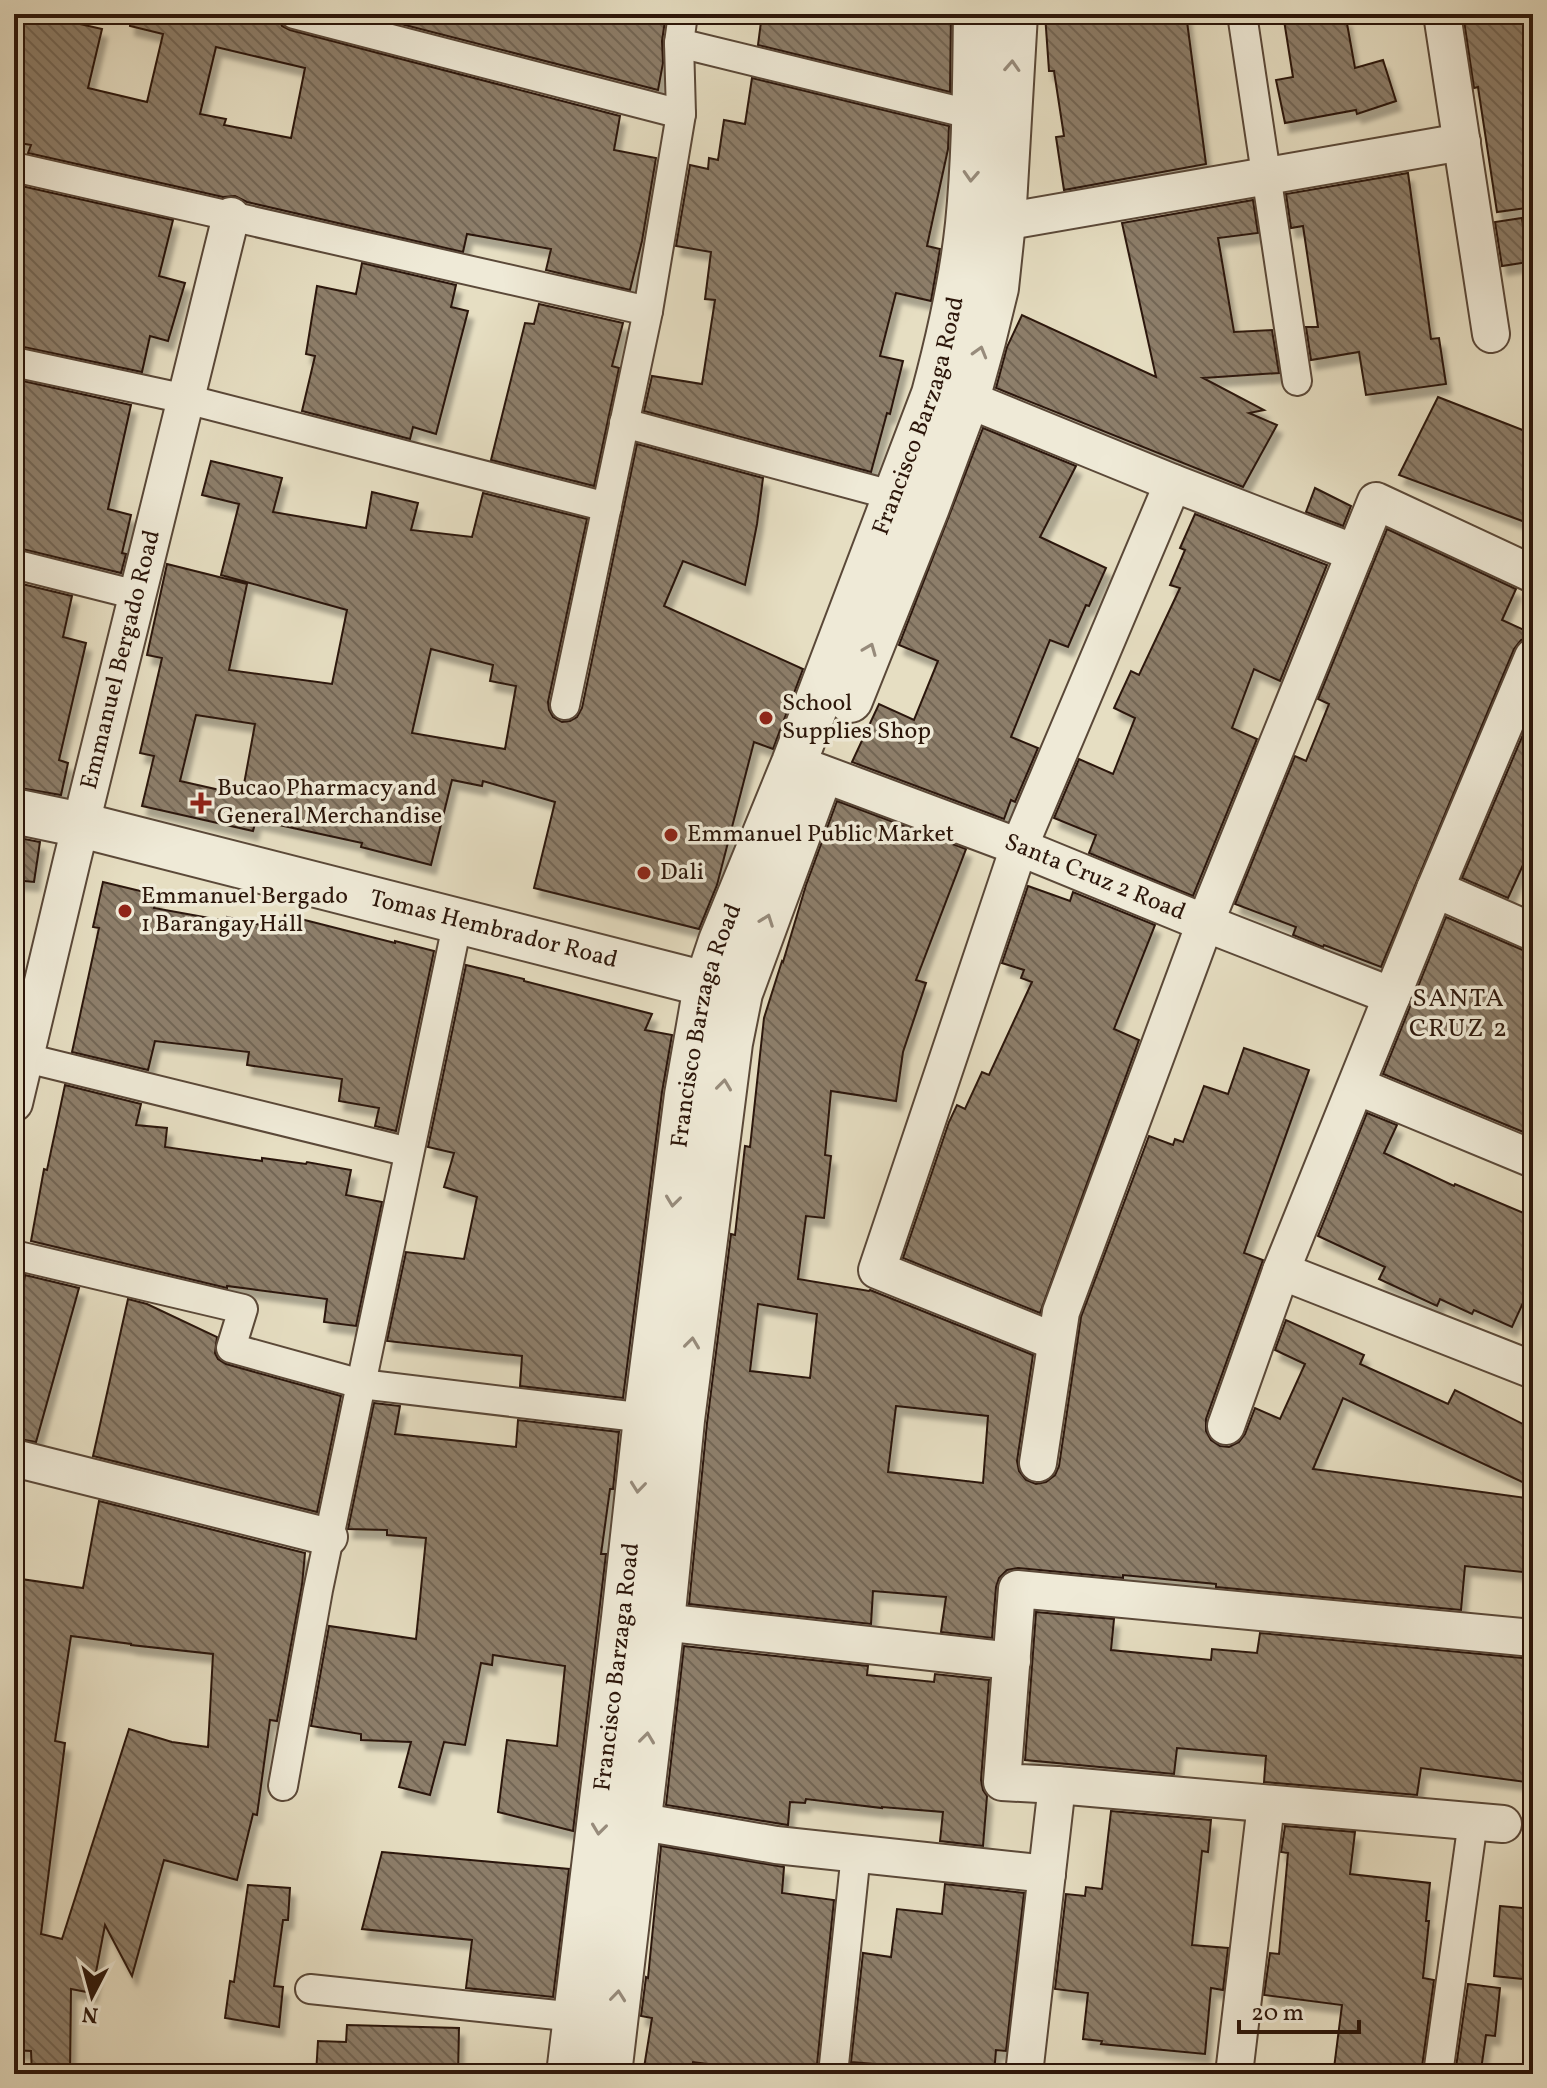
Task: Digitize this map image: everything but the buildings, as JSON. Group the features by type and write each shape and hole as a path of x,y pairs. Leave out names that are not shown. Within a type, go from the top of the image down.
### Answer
{"street":[{"path":"294,14 681,114"},
{"path":"565,705 648,311 681,114 679,43 683,14"},
{"name":"Francisco Barzaga Road","path":"807,768 895,496 934,394 949,338 968,224 976,14"},
{"name":"Francisco Barzaga Road","path":"609,2074 688,1373 730,1043 721,941 807,768 927,507 967,399 996,288 1003,222 1015,14"},
{"path":"1242,14 1297,381"},
{"path":"1442,14 1491,334"},
{"path":"679,43 974,115"},
{"path":"1003,222 1462,142"},
{"path":"14,167 648,311"},
{"name":"Emmanuel Bergado Road","path":"14,1103 19,1056 81,825 231,216"},
{"path":"14,362 186,399 607,507"},
{"path":"967,399 1355,553"},
{"path":"624,423 895,496"},
{"path":"1056,1342 877,1270 1019,847 1173,483"},
{"path":"1038,1463 1061,1312 1205,923 1376,501 1533,574"},
{"path":"14,564 137,595"},
{"path":"1226,1426 1281,1271 1435,889 1533,657"},
{"name":"Santa Cruz 2 Road","path":"807,768 1019,847 1392,996"},
{"name":"Tomas Hembrador Road","path":"14,811 81,825 723,989"},
{"path":"1435,889 1533,932"},
{"path":"283,1786 329,1537 458,920"},
{"name":"Francisco Barzaga Road","path":"569,2074 687,1095 723,989"},
{"path":"19,1056 409,1152"},
{"path":"1357,1086 1533,1159"},
{"path":"14,1255 243,1309 231,1348 361,1384 646,1418"},
{"path":"1281,1271 1533,1370"},
{"path":"14,1458 329,1537"},
{"path":"1438,2074 1488,1822 1002,1782 1017,1589 1533,1638"},
{"path":"662,1622 1012,1661"},
{"path":"1024,2074 1057,1785"},
{"path":"1234,2074 1266,1804"},
{"path":"637,1821 776,1845 1047,1874"},
{"path":"833,2074 856,1853"},
{"path":"310,1989 576,2017"}],"place":[{"name":"School Supplies Shop","path":"766,718"},
{"name":"Bucao Pharmacy and General Merchandise","path":"201,803"},
{"name":"Emmanuel Public Market","path":"671,835"},
{"name":"Dali","path":"644,873"},
{"name":"Emmanuel Bergado 1 Barangay Hall","path":"125,911"}],"district":[{"name":"SANTA CRUZ 2","path":"1459,1014"}]}
